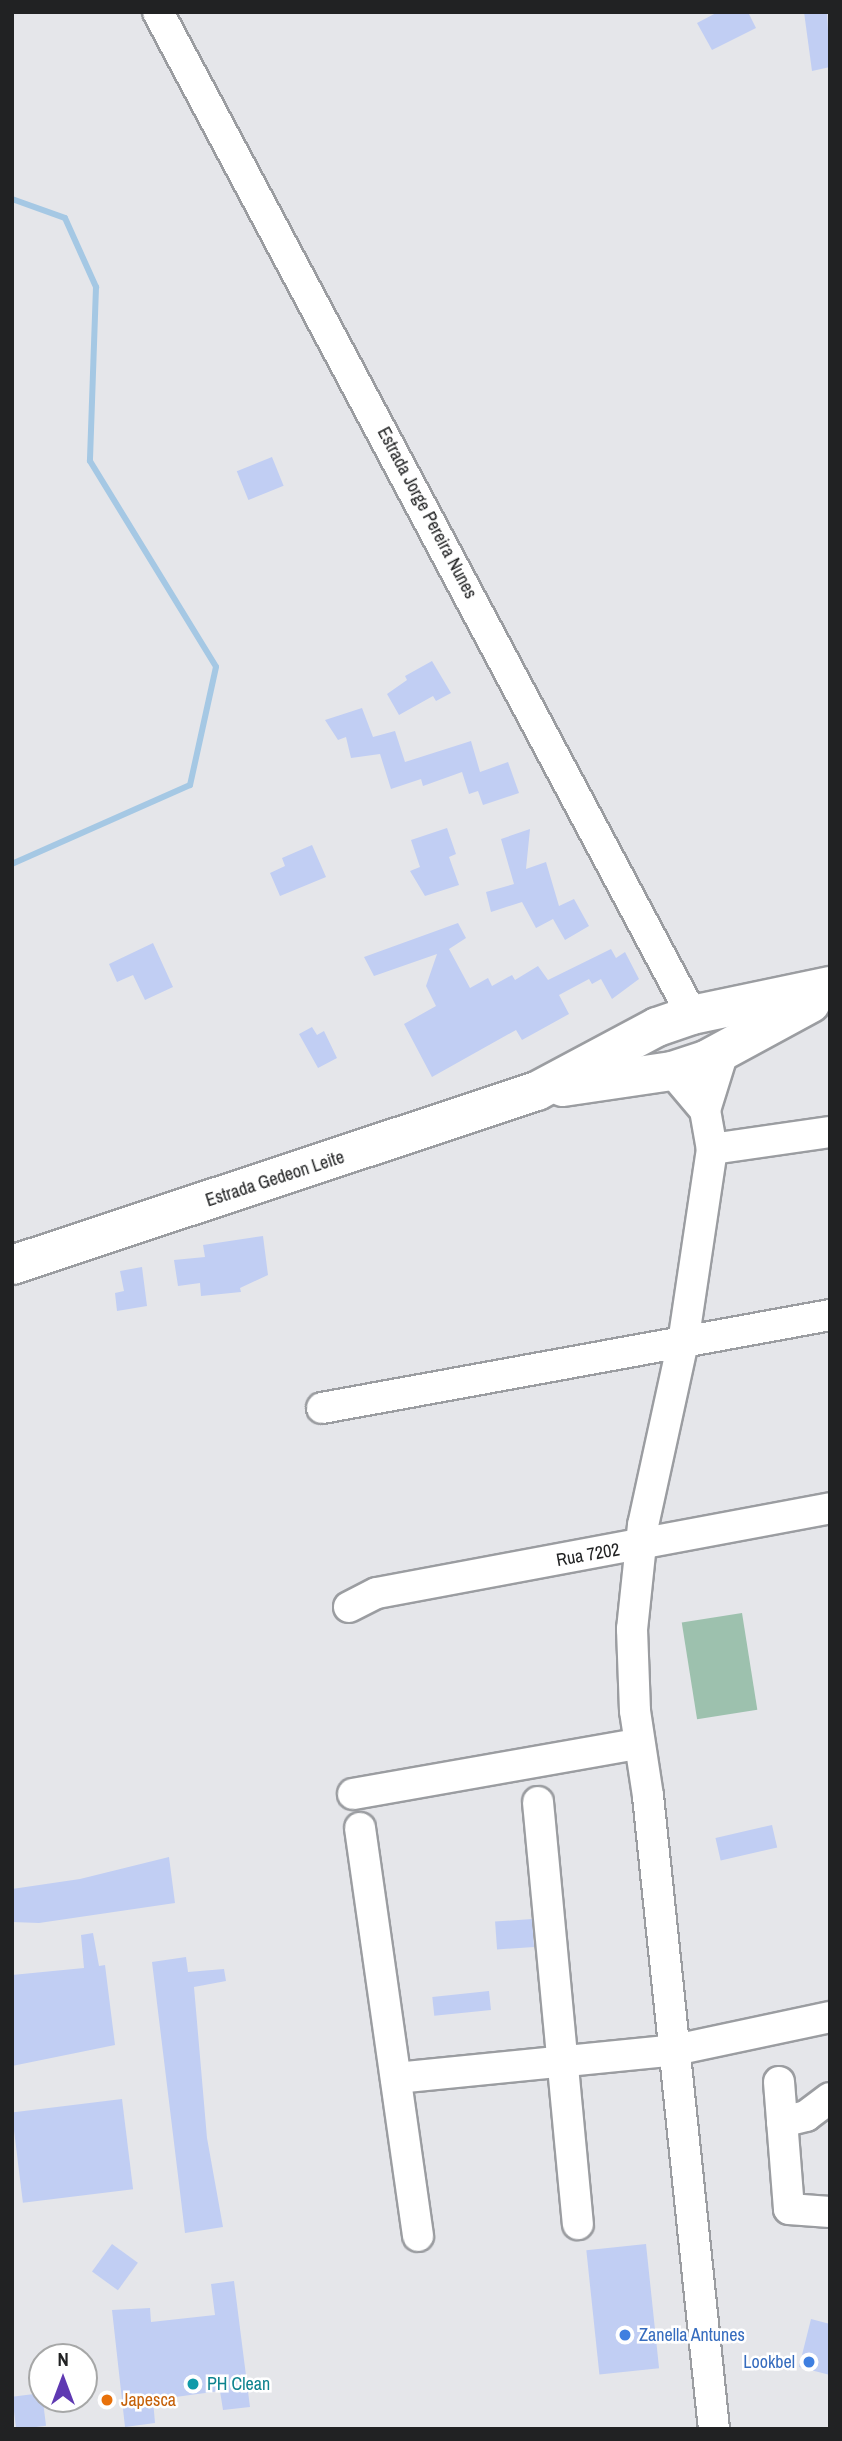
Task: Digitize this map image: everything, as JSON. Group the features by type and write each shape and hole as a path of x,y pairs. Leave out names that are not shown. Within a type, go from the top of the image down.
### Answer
{"main road":[{"name":"Estrada Gedeon Leite","path":"12,1265 537,1091 657,1027 706,1013 830,986"},
{"name":"Estrada Gedeon Leite","path":"537,1091 672,1071 724,1049 830,992"},
{"path":"706,1013 729,1021 724,1049"},
{"path":"657,1027 657,1051 672,1071"}],"street":[{"name":"Estrada Jorge Pereira Nunes","path":"158,12 706,1013"},
{"path":"714,2429 675,2050 638,1744 632,1629 640,1546 683,1342 712,1149 705,1110 724,1049"},
{"path":"672,1071 705,1110"},
{"path":"712,1149 830,1132"},
{"path":"322,1408 830,1315"},
{"name":"Rua 7202","path":"349,1606 377,1593 640,1546 830,1508"},
{"path":"353,1794 638,1744"},
{"path":"538,1802 578,2224"},
{"path":"360,1828 418,2236"},
{"path":"396,2078 675,2050 830,2018"},
{"path":"779,2082 806,2122"},
{"path":"830,2098 806,2122 789,2209 830,2212"}],"green space":[{"path":"742,1613 757,1710 697,1719 682,1623"}],"building":[{"path":"718,12 748,12 756,28 712,50 697,23"},
{"path":"804,12 827,12 830,67 812,71"},
{"path":"272,457 284,486 248,500 237,471"},
{"path":"432,661 451,693 436,701 433,696 399,715 387,694 407,680 405,676"},
{"path":"362,708 373,737 395,731 405,762 471,741 480,772 508,762 519,793 483,805 478,791 469,794 462,772 423,786 421,779 391,789 380,754 351,758 346,737 338,740 325,720"},
{"path":"447,828 456,854 449,857 459,885 425,896 410,871 420,867 411,840"},
{"path":"530,829 526,869 546,862 559,906 574,899 589,926 565,940 553,919 536,928 522,902 491,912 486,892 514,884 501,839"},
{"path":"312,845 326,877 280,896 270,873 285,866 282,858"},
{"path":"458,923 466,938 449,949 470,988 488,978 492,986 512,975 515,980 538,966 548,980 611,949 616,958 625,952 639,979 612,999 601,979 592,984 589,979 559,995 569,1014 522,1040 516,1030 432,1077 404,1024 436,1006 426,986 437,954 374,976 364,957"},
{"path":"153,943 173,987 145,1000 133,975 117,982 109,964"},
{"path":"312,1027 317,1035 324,1031 337,1058 318,1068 299,1034"},
{"path":"263,1236 268,1275 240,1288 241,1292 201,1296 200,1283 178,1286 174,1260 205,1257 203,1245"},
{"path":"142,1267 147,1306 117,1311 115,1293 124,1291 120,1271"},
{"path":"772,1825 777,1847 721,1860 715,1838"},
{"path":"169,1857 175,1903 39,1923 12,1922 12,1889 80,1879"},
{"path":"532,1919 534,1947 497,1950 495,1922"},
{"path":"93,1933 99,1966 105,1965 115,2045 12,2066 12,1975 84,1968 81,1935"},
{"path":"186,1957 188,1972 224,1969 226,1981 194,1987 207,2138 223,2227 185,2233 152,1962"},
{"path":"489,1991 491,2010 434,2016 432,1997"},
{"path":"122,2099 133,2189 23,2203 12,2113"},
{"path":"112,2244 138,2263 118,2290 92,2272"},
{"name":"Zanella Antunes","path":"646,2244 659,2368 599,2375 586,2250"},
{"path":"234,2281 250,2407 223,2410 220,2391 153,2400 155,2423 125,2427 112,2310 150,2308 151,2322 215,2315 211,2284"},
{"path":"811,2319 830,2324 830,2375 799,2367"},
{"path":"28,2395 28,2413 44,2413 46,2426 16,2429 12,2397"}],"waterway":[{"path":"12,199 65,218 96,287 90,461 216,667 190,785 12,864"}],"place":[{"name":"Zanella Antunes","path":"625,2335"},
{"name":"Lookbel","path":"809,2362"},
{"name":"PH Clean","path":"193,2384"},
{"name":"Japesca","path":"107,2400"}]}
